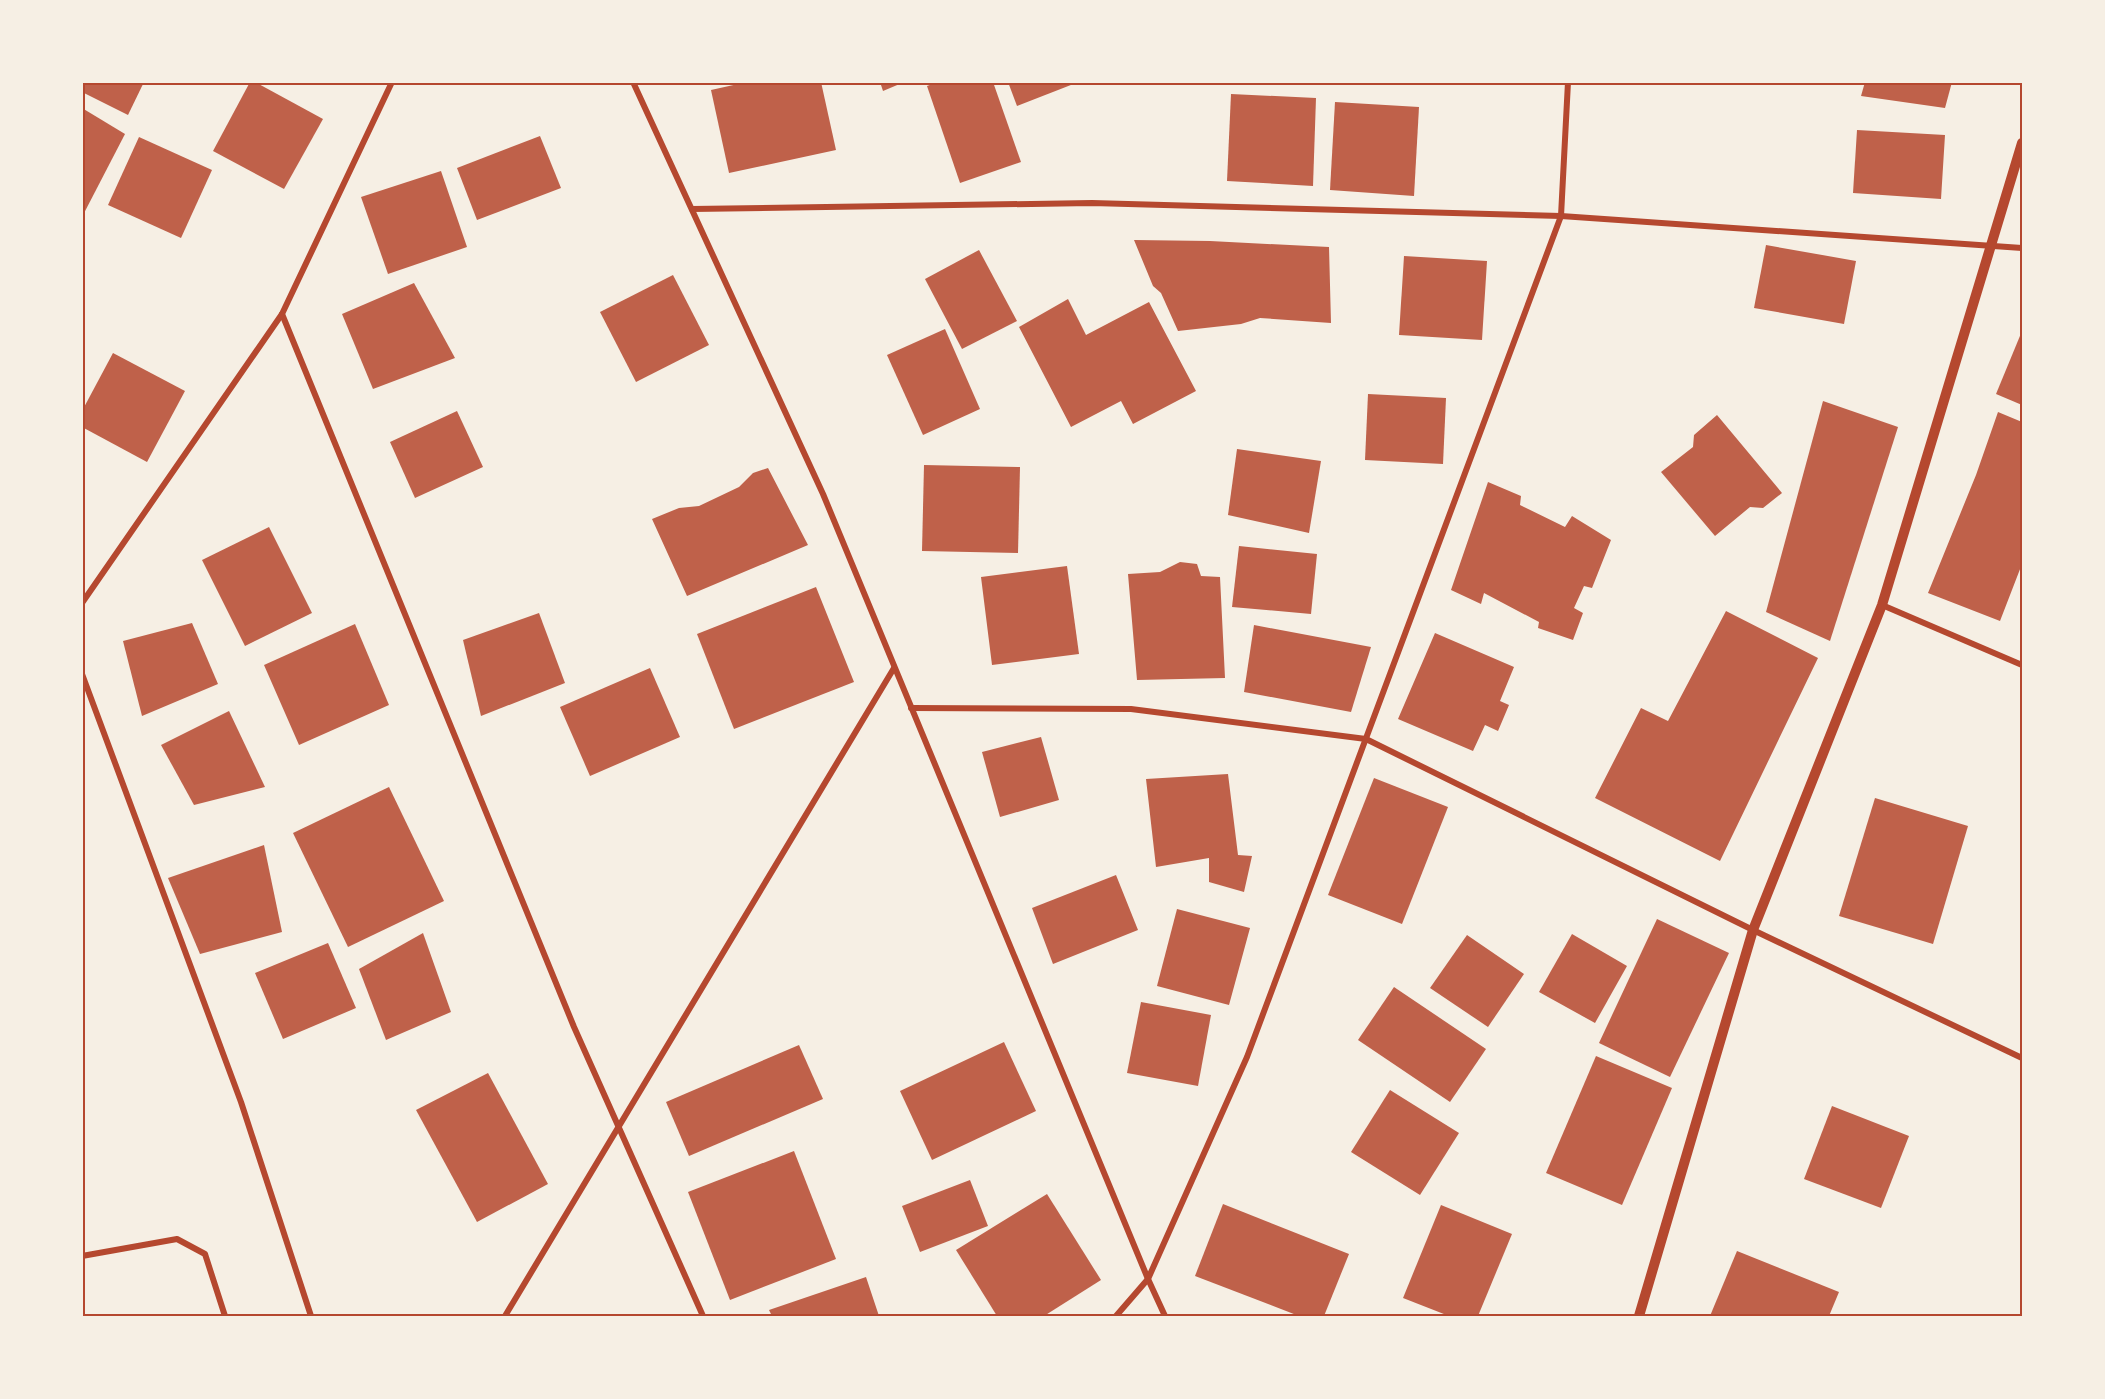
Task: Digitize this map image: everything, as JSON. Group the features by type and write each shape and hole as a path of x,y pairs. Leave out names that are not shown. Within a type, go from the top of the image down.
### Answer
{"street":[{"path":"82,603 282,314 392,82"},
{"path":"633,82 823,494 1165,1317"},
{"path":"1116,1317 1148,1279 1247,1057 1561,216 1569,82"},
{"path":"1639,1317 1754,930 1882,605 2022,143"},
{"path":"692,209 1092,203 1561,216 2022,248"},
{"path":"282,314 570,1016 703,1317"},
{"path":"1882,605 2022,665"},
{"path":"505,1317 894,668"},
{"path":"82,675 241,1102 311,1317"},
{"path":"911,708 1131,709 1366,739 1754,930 2022,1058"},
{"path":"82,1256 177,1239 206,1254 225,1317"}],"building":[{"path":"82,82 144,82 128,115 82,92"},
{"path":"250,82 255,82 323,119 284,189 213,151"},
{"path":"747,82 821,82 836,150 729,173 711,90"},
{"path":"880,82 902,82 902,83 883,91"},
{"path":"938,82 993,82 1021,162 960,183 927,86"},
{"path":"1008,82 1076,82 1076,83 1017,106"},
{"path":"1865,82 1952,82 1945,108 1861,96"},
{"path":"1231,94 1316,98 1313,186 1227,181"},
{"path":"1335,102 1419,107 1414,196 1330,190"},
{"path":"82,108 125,134 82,217"},
{"path":"1857,130 1945,135 1941,199 1853,193"},
{"path":"540,136 561,188 477,220 457,168"},
{"path":"139,137 212,170 181,238 108,205"},
{"path":"441,171 467,247 388,274 361,197"},
{"path":"1134,240 1329,247 1331,323 1260,318 1241,324 1178,331 1161,293 1153,286"},
{"path":"1766,245 1856,261 1844,324 1754,308"},
{"path":"979,250 1017,321 962,349 925,279"},
{"path":"1404,256 1487,261 1482,340 1399,335"},
{"path":"673,275 709,345 636,382 600,312"},
{"path":"414,283 455,358 373,389 342,314"},
{"path":"1068,299 1086,335 1149,302 1196,391 1133,424 1121,401 1071,427 1019,327"},
{"path":"945,329 980,409 923,435 887,355"},
{"path":"2022,331 2022,405 1996,394"},
{"path":"113,353 185,391 147,462 82,427 82,411"},
{"path":"1368,394 1446,398 1443,464 1365,460"},
{"path":"1823,401 1898,427 1830,641 1766,612"},
{"path":"457,411 483,467 415,498 390,442"},
{"path":"1998,412 2022,422 2022,564 2000,621 1928,593 1976,475"},
{"path":"1717,415 1782,493 1763,508 1750,507 1715,536 1661,472 1693,447 1694,435"},
{"path":"1237,449 1321,461 1309,533 1228,515"},
{"path":"924,465 1020,467 1018,553 922,551"},
{"path":"768,468 808,545 687,596 652,519 679,508 699,506 739,487 753,473"},
{"path":"1488,482 1521,496 1520,505 1565,527 1572,516 1611,540 1592,588 1584,586 1574,608 1583,613 1573,640 1538,628 1539,622 1484,593 1481,604 1451,590"},
{"path":"269,527 312,613 245,646 202,560"},
{"path":"1239,546 1317,554 1311,614 1232,607"},
{"path":"1180,562 1197,564 1201,576 1220,577 1225,678 1137,680 1128,574 1160,572"},
{"path":"1067,566 1079,654 992,665 981,577"},
{"path":"816,587 854,682 734,729 697,634"},
{"path":"1726,611 1818,658 1720,861 1595,798 1641,708 1668,721"},
{"path":"539,613 565,683 481,716 463,640"},
{"path":"192,623 218,684 142,716 123,641"},
{"path":"355,624 389,705 299,745 264,665"},
{"path":"1254,625 1371,647 1351,712 1244,692"},
{"path":"1435,633 1514,667 1500,701 1509,705 1498,731 1485,725 1473,751 1398,719"},
{"path":"650,668 680,737 590,776 560,707"},
{"path":"229,711 265,787 194,805 161,745"},
{"path":"1041,737 1059,800 1000,817 982,752"},
{"path":"1228,774 1238,855 1252,856 1244,892 1209,882 1209,858 1156,867 1146,779"},
{"path":"1374,778 1448,807 1402,924 1328,895"},
{"path":"389,787 444,901 348,947 293,833"},
{"path":"1875,798 1968,826 1933,944 1839,916"},
{"path":"264,845 282,932 200,954 168,878"},
{"path":"1116,875 1138,930 1053,964 1032,908"},
{"path":"1177,909 1250,928 1229,1005 1157,986"},
{"path":"1657,919 1729,953 1670,1077 1599,1043"},
{"path":"423,933 451,1012 386,1040 359,969"},
{"path":"1572,934 1627,966 1595,1023 1539,992"},
{"path":"1467,935 1524,974 1488,1027 1430,988"},
{"path":"328,943 356,1008 283,1039 255,973"},
{"path":"1394,987 1486,1049 1450,1102 1358,1040"},
{"path":"1141,1002 1211,1015 1198,1086 1127,1073"},
{"path":"1004,1042 1036,1111 932,1160 900,1091"},
{"path":"799,1045 823,1099 689,1156 666,1102"},
{"path":"1596,1056 1672,1088 1622,1205 1546,1173"},
{"path":"488,1073 548,1184 477,1222 416,1110"},
{"path":"1390,1090 1459,1133 1420,1195 1351,1152"},
{"path":"1832,1106 1909,1136 1881,1208 1804,1179"},
{"path":"794,1151 836,1259 730,1300 688,1192"},
{"path":"970,1180 988,1226 920,1252 902,1206"},
{"path":"1047,1194 1101,1280 1044,1316 997,1316 956,1250"},
{"path":"1223,1204 1349,1254 1324,1316 1299,1316 1195,1276"},
{"path":"1441,1205 1512,1234 1478,1316 1449,1316 1403,1298"},
{"path":"1737,1251 1839,1292 1829,1316 1710,1316"},
{"path":"866,1277 879,1316 772,1316 769,1310"}]}
